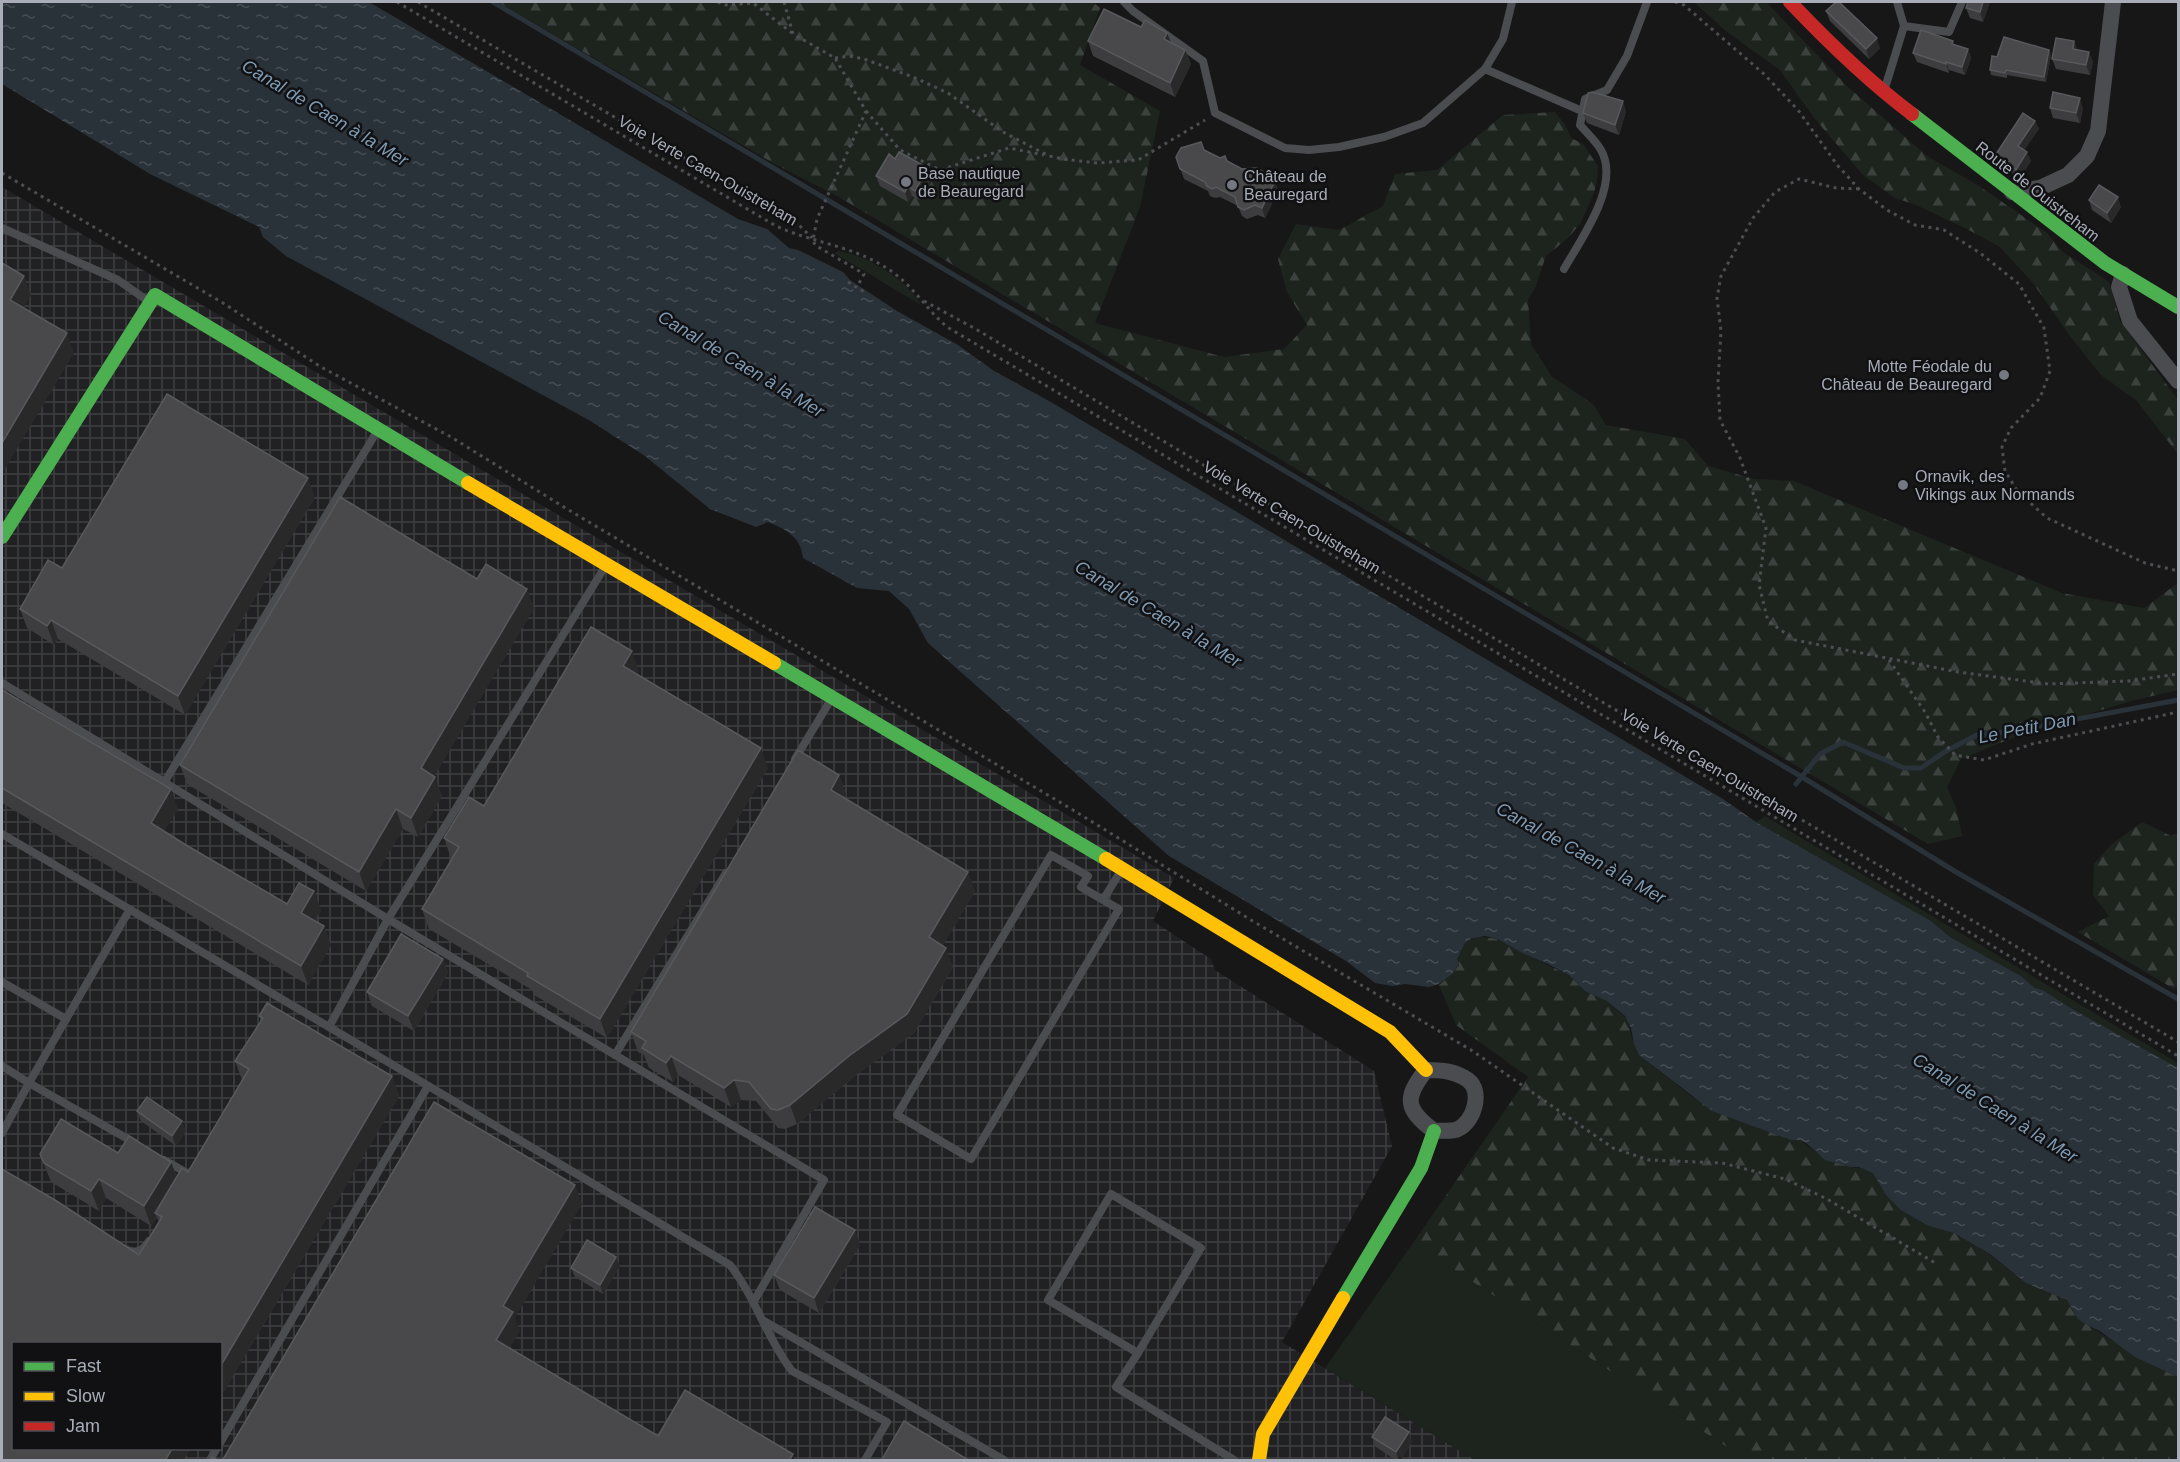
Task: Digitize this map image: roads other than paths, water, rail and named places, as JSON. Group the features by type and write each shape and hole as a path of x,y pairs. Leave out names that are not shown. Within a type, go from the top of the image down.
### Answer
{"street":[{"name":"Route de Ouistreham","path":"1790,2 1817,31 1884,92 2105,263 2178,307"},
{"path":"2012,192 2040,188 2068,175 2087,156 2098,131 2113,2"},
{"path":"2123,274 2119,287 2130,321 2178,381"},
{"path":"2,537 156,295 378,430 1122,868 1390,1032 1426,1070 1449,1071 1470,1081 1475,1094 1472,1115 1458,1129 1434,1131 1419,1120 1411,1108 1413,1086 1426,1070"},
{"path":"1259,1461 1263,1434 1421,1168 1434,1131"}],"lane":[{"path":"1124,2 1133,11 1203,61 1215,113 1285,148 1309,150 1339,147 1384,137 1423,123 1485,69 1503,39 1512,2"},
{"path":"1564,269 1600,205 1607,178 1602,151 1580,125 1585,99 1607,90 1627,56 1647,2"},
{"path":"1884,92 1904,26 1898,2"},
{"path":"1904,26 1949,32 1962,2"},
{"path":"1485,69 1582,111"},
{"path":"2,228 118,280 150,303"},
{"path":"165,783 378,430"},
{"path":"329,1027 388,919 606,565"},
{"path":"2,683 388,919 824,1180 754,1301"},
{"path":"788,769 832,698"},
{"path":"2,834 730,1265 743,1281 783,1360 792,1371 887,1422 865,1461"},
{"path":"1051,855 1088,876 1081,887 1103,900 1119,909 971,1159 897,1115 1051,855"},
{"path":"615,1055 733,861"},
{"path":"1103,900 1122,868"},
{"path":"2,1133 130,909"},
{"path":"2,982 66,1020"},
{"path":"2,1066 140,1146"},
{"path":"222,1440 428,1086"},
{"path":"160,1157 190,1174 184,1185"},
{"path":"1138,1353 1048,1300 1111,1194 1201,1248 1138,1353 1116,1387 1234,1461"},
{"path":"120,1246 130,1252 137,1251 146,1247 153,1236"},
{"path":"764,1321 1004,1461"}],"water":[{"name":"Canal de Caen à la Mer","path":"2,2 369,2 738,219 767,229 789,248 798,250 843,272 850,280 897,311 958,345 994,371 1049,401 1723,799 1756,822 1931,921 1950,937 2021,976 2035,988 2043,990 2178,1068 2178,1377 2135,1357 2100,1331 2078,1319 2067,1300 2026,1283 1990,1254 1954,1233 1929,1226 1901,1210 1886,1195 1873,1173 1859,1167 1850,1167 1825,1160 1800,1140 1791,1140 1712,1111 1639,1055 1625,1016 1607,1001 1585,991 1569,975 1548,964 1498,939 1485,936 1472,938 1465,943 1457,959 1459,964 1452,974 1439,984 1429,987 1375,983 1346,961 1169,856 928,643 909,609 889,591 857,588 803,558 796,539 775,525 768,522 756,527 710,509 645,456 589,420 286,256 263,237 259,227 150,174 2,84"}],"waterway":[{"path":"493,2 1802,777 1956,872 2178,999"},
{"name":"Le Petit Dan","path":"1796,784 1820,754 1843,742 1904,768 1921,768 1946,751 1977,735 2008,732 2178,700"}],"place":[{"name":"Base nautique de Beauregard","path":"906,182"},
{"name":"Château de Beauregard","path":"1232,185"},
{"name":"Motte Féodale du Château de Beauregard","path":"2004,375"},
{"name":"Ornavik, des Vikings aux Normands","path":"1903,485"}]}
